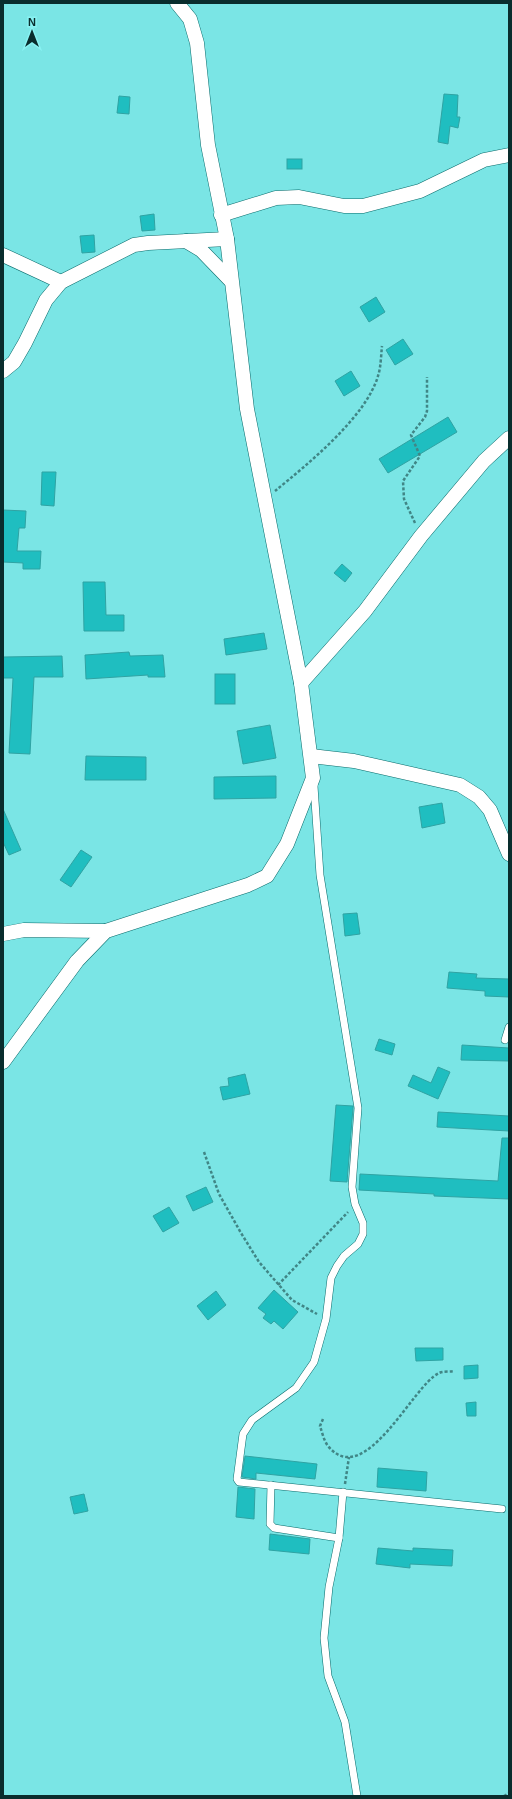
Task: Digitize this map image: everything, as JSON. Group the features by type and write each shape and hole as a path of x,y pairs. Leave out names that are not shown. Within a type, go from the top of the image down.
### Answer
{"street":[{"path":"3,934 24,930 106,931 248,885 267,876 288,844 313,778 301,683 247,409 226,239 208,145 197,43 190,19 177,3"},
{"path":"221,215 276,198 300,197 344,206 363,206 420,191 484,160 509,155"},
{"path":"3,371 14,362 46,300 61,282 134,245 226,239"},
{"path":"185,241 201,250 230,280"},
{"path":"3,255 61,282"},
{"path":"301,683 365,611 421,536 484,461 509,438"},
{"path":"311,756 354,761 460,785 479,797 490,810 509,854"},
{"path":"3,1062 77,961 106,931"}],"lane":[{"path":"313,778 320,875 358,1108 352,1187 355,1204 363,1223 363,1234 358,1244 344,1256 331,1278 326,1319 314,1362 296,1388 252,1420 243,1434 237,1479 239,1482 502,1509"},
{"path":"505,1040 509,1027"},
{"path":"271,1485 270,1524 274,1528 339,1538"},
{"path":"343,1492 339,1538 329,1588 324,1638 328,1676 345,1722 357,1796"}],"path":[{"path":"265,498 315,458 363,406 378,376 382,346"},
{"path":"421,536 404,499 403,482 420,456 411,435 425,417 427,410 427,377"},
{"path":"204,1152 219,1194 259,1262 292,1300 326,1319"},
{"path":"278,1285 355,1204"},
{"path":"323,1420 320,1426 328,1445 340,1456 350,1457 365,1453 399,1419 424,1387 439,1373 454,1371"},
{"path":"343,1492 350,1457"},
{"path":"504,1796 509,1793"}],"building":[{"path":"444,94 458,95 457,117 460,117 458,128 450,126 448,144 438,142"},
{"path":"119,96 130,97 129,114 117,113"},
{"path":"287,159 302,159 302,169 287,169"},
{"path":"154,214 155,230 142,231 140,216"},
{"path":"94,235 95,252 82,253 80,236"},
{"path":"376,297 385,312 369,322 360,307"},
{"path":"403,339 413,354 395,365 386,350"},
{"path":"351,371 360,386 344,396 335,381"},
{"path":"448,417 457,432 388,473 379,459"},
{"path":"42,472 56,472 54,506 41,505"},
{"path":"3,510 26,511 25,528 19,528 17,551 41,551 40,569 23,569 23,563 3,562"},
{"path":"342,564 352,573 345,582 334,573"},
{"path":"83,582 105,582 106,615 124,615 124,631 84,631"},
{"path":"264,633 267,649 226,655 224,639"},
{"path":"129,652 130,656 163,655 165,677 148,677 148,675 86,679 85,655"},
{"path":"62,656 63,677 34,677 30,754 9,753 13,678 3,678 3,657"},
{"path":"215,674 235,674 235,704 215,704"},
{"path":"270,725 276,758 243,764 237,731"},
{"path":"86,756 146,757 146,780 85,780"},
{"path":"276,776 276,798 214,799 214,777"},
{"path":"442,803 445,823 422,828 419,807"},
{"path":"3,809 21,850 9,855 3,842"},
{"path":"81,850 92,857 71,887 60,880"},
{"path":"357,913 360,934 345,936 343,914"},
{"path":"449,972 477,974 476,978 509,979 509,997 485,996 485,991 447,988"},
{"path":"379,1039 395,1044 392,1055 375,1050"},
{"path":"462,1045 509,1048 509,1061 461,1060"},
{"path":"438,1067 450,1072 438,1099 408,1086 413,1075 431,1083"},
{"path":"245,1074 250,1094 223,1100 220,1087 229,1086 228,1078"},
{"path":"336,1105 353,1106 347,1182 330,1181"},
{"path":"438,1112 509,1116 509,1131 437,1127"},
{"path":"502,1138 509,1138 509,1199 434,1196 434,1194 359,1190 360,1174 498,1181"},
{"path":"206,1187 213,1202 193,1211 186,1196"},
{"path":"169,1207 179,1223 163,1232 153,1216"},
{"path":"274,1290 298,1312 283,1329 274,1321 271,1324 263,1318 266,1314 258,1308"},
{"path":"216,1291 226,1305 208,1320 197,1306"},
{"path":"415,1348 443,1348 443,1360 416,1361"},
{"path":"478,1365 478,1378 464,1379 464,1366"},
{"path":"476,1402 476,1416 467,1416 466,1403"},
{"path":"245,1456 317,1464 315,1479 256,1473 256,1479 242,1477"},
{"path":"378,1468 427,1472 426,1491 377,1487"},
{"path":"238,1487 255,1489 254,1519 236,1517"},
{"path":"84,1494 88,1511 74,1514 70,1497"},
{"path":"270,1534 310,1539 309,1554 269,1550"},
{"path":"378,1548 413,1551 413,1548 453,1550 452,1566 410,1564 410,1568 376,1564"}]}
